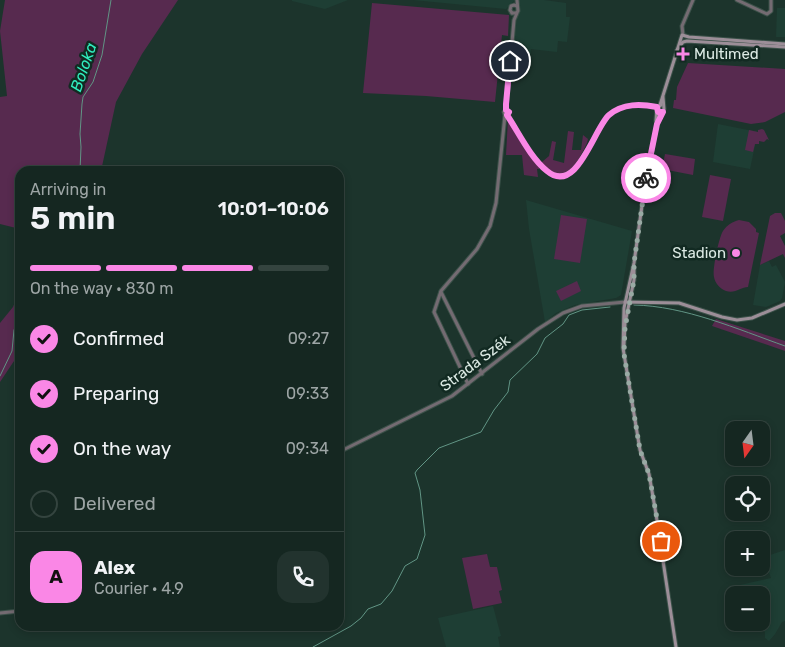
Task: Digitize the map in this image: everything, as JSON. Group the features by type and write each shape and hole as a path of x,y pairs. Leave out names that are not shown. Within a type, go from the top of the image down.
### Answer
{"main road":[{"path":"676,647 659,527 649,474 640,450 624,354 622,323 634,263 644,191 659,108 676,52 684,39 785,46"},
{"path":"659,108 659,113 663,112"},
{"path":"659,108 663,112"},
{"path":"657,124 663,112"},
{"path":"627,302 679,303 737,320 752,318 785,304"}],"street":[{"path":"514,20 510,9 516,0"},
{"path":"468,384 434,312 441,291 481,244 490,226 496,203 514,20 518,9 516,0"},
{"path":"684,39 682,26 693,0"},
{"path":"737,0 768,14 771,11 771,0"},
{"path":"512,5 518,7"},
{"path":"506,115 542,167 551,174 560,176 569,174 579,165 603,121 612,113 630,106 659,108"},
{"path":"441,291 482,374"},
{"name":"Strada Szék","path":"344,450 449,398 538,329 567,311 596,304 627,302"},
{"path":"0,613 15,612"}],"shaded area":[{"path":"5,0 178,0 142,54 116,102 102,166 15,166 15,228 0,224 0,97 7,96 0,31"},
{"path":"292,0 348,0 325,9"},
{"path":"413,0 515,0 506,9"},
{"path":"519,0 544,0 566,3 566,17 570,17 567,42 558,41 557,52 531,49 529,67 525,69 511,68"},
{"path":"372,3 509,15 508,36 502,35 495,102 363,93"},
{"path":"777,8 785,8 785,37 776,37"},
{"path":"688,63 785,69 785,112 765,122 751,124 673,108 677,87"},
{"path":"508,119 539,167 537,169 538,177 524,175 522,155 506,155"},
{"path":"718,124 758,132 750,169 713,162"},
{"path":"762,129 769,140 759,141 759,144 755,144 753,152 745,150 749,130 758,132 758,130"},
{"path":"568,131 574,132 572,150 581,150 583,135 588,139 575,165 565,173 558,174 542,165 542,162 549,156 552,141 556,142 553,160 564,163"},
{"path":"665,154 695,159 693,175 662,169"},
{"path":"710,175 731,179 723,221 702,217"},
{"path":"526,200 632,231 621,295 616,298 575,305 556,313 545,322"},
{"path":"775,213 781,213 785,221 785,233 780,236 785,246 785,258 783,254 760,265 770,216"},
{"path":"561,215 587,219 580,263 554,259"},
{"name":"Stadion","path":"739,220 749,222 756,229 756,232 759,233 748,287 729,292 718,286 715,281 715,261 723,231 730,224"},
{"path":"769,261 772,267 776,265 785,282 782,298 780,301 766,307 753,305 760,265"},
{"path":"577,281 581,291 561,301 556,291"},
{"path":"15,302 15,360 0,382 0,323"},
{"path":"716,319 785,341 785,351 712,326"},
{"path":"785,550 785,621 782,622 769,641 765,638 764,631 770,631 770,586 740,585 771,578 770,555"},
{"path":"487,554 490,567 497,567 502,590 499,591 502,603 473,609 462,558"},
{"path":"493,606 501,636 498,637 500,647 446,647 438,618"}],"waterway":[{"name":"Boloka","path":"80,166 80,134 83,97 93,82 102,55 111,0"},
{"path":"634,305 653,306 692,314 785,346"},
{"path":"344,630 361,618 368,609 381,604 392,591 405,566 417,559 425,535 420,490 415,473 417,470 439,448 481,432 494,410 508,392 510,380 537,354 545,338 563,324 569,315 582,310 610,307"},
{"name":"Boloka","path":"0,376 12,351 15,328"},
{"path":"313,647 342,631"}],"way so far":[{"path":"646,178 634,263 634,280 627,309 624,354 640,450 649,474 661,541"}],"place":[{"name":"Multimed","path":"683,54"},
{"name":"Stadion","path":"736,253"}],"route":[{"path":"510,61 506,104 506,110 509,112 507,115 528,149 546,170 553,175 562,176 569,174 579,165 603,121 615,111 628,106 640,105 657,107 656,110 658,112 663,112 657,124 646,178"}]}
